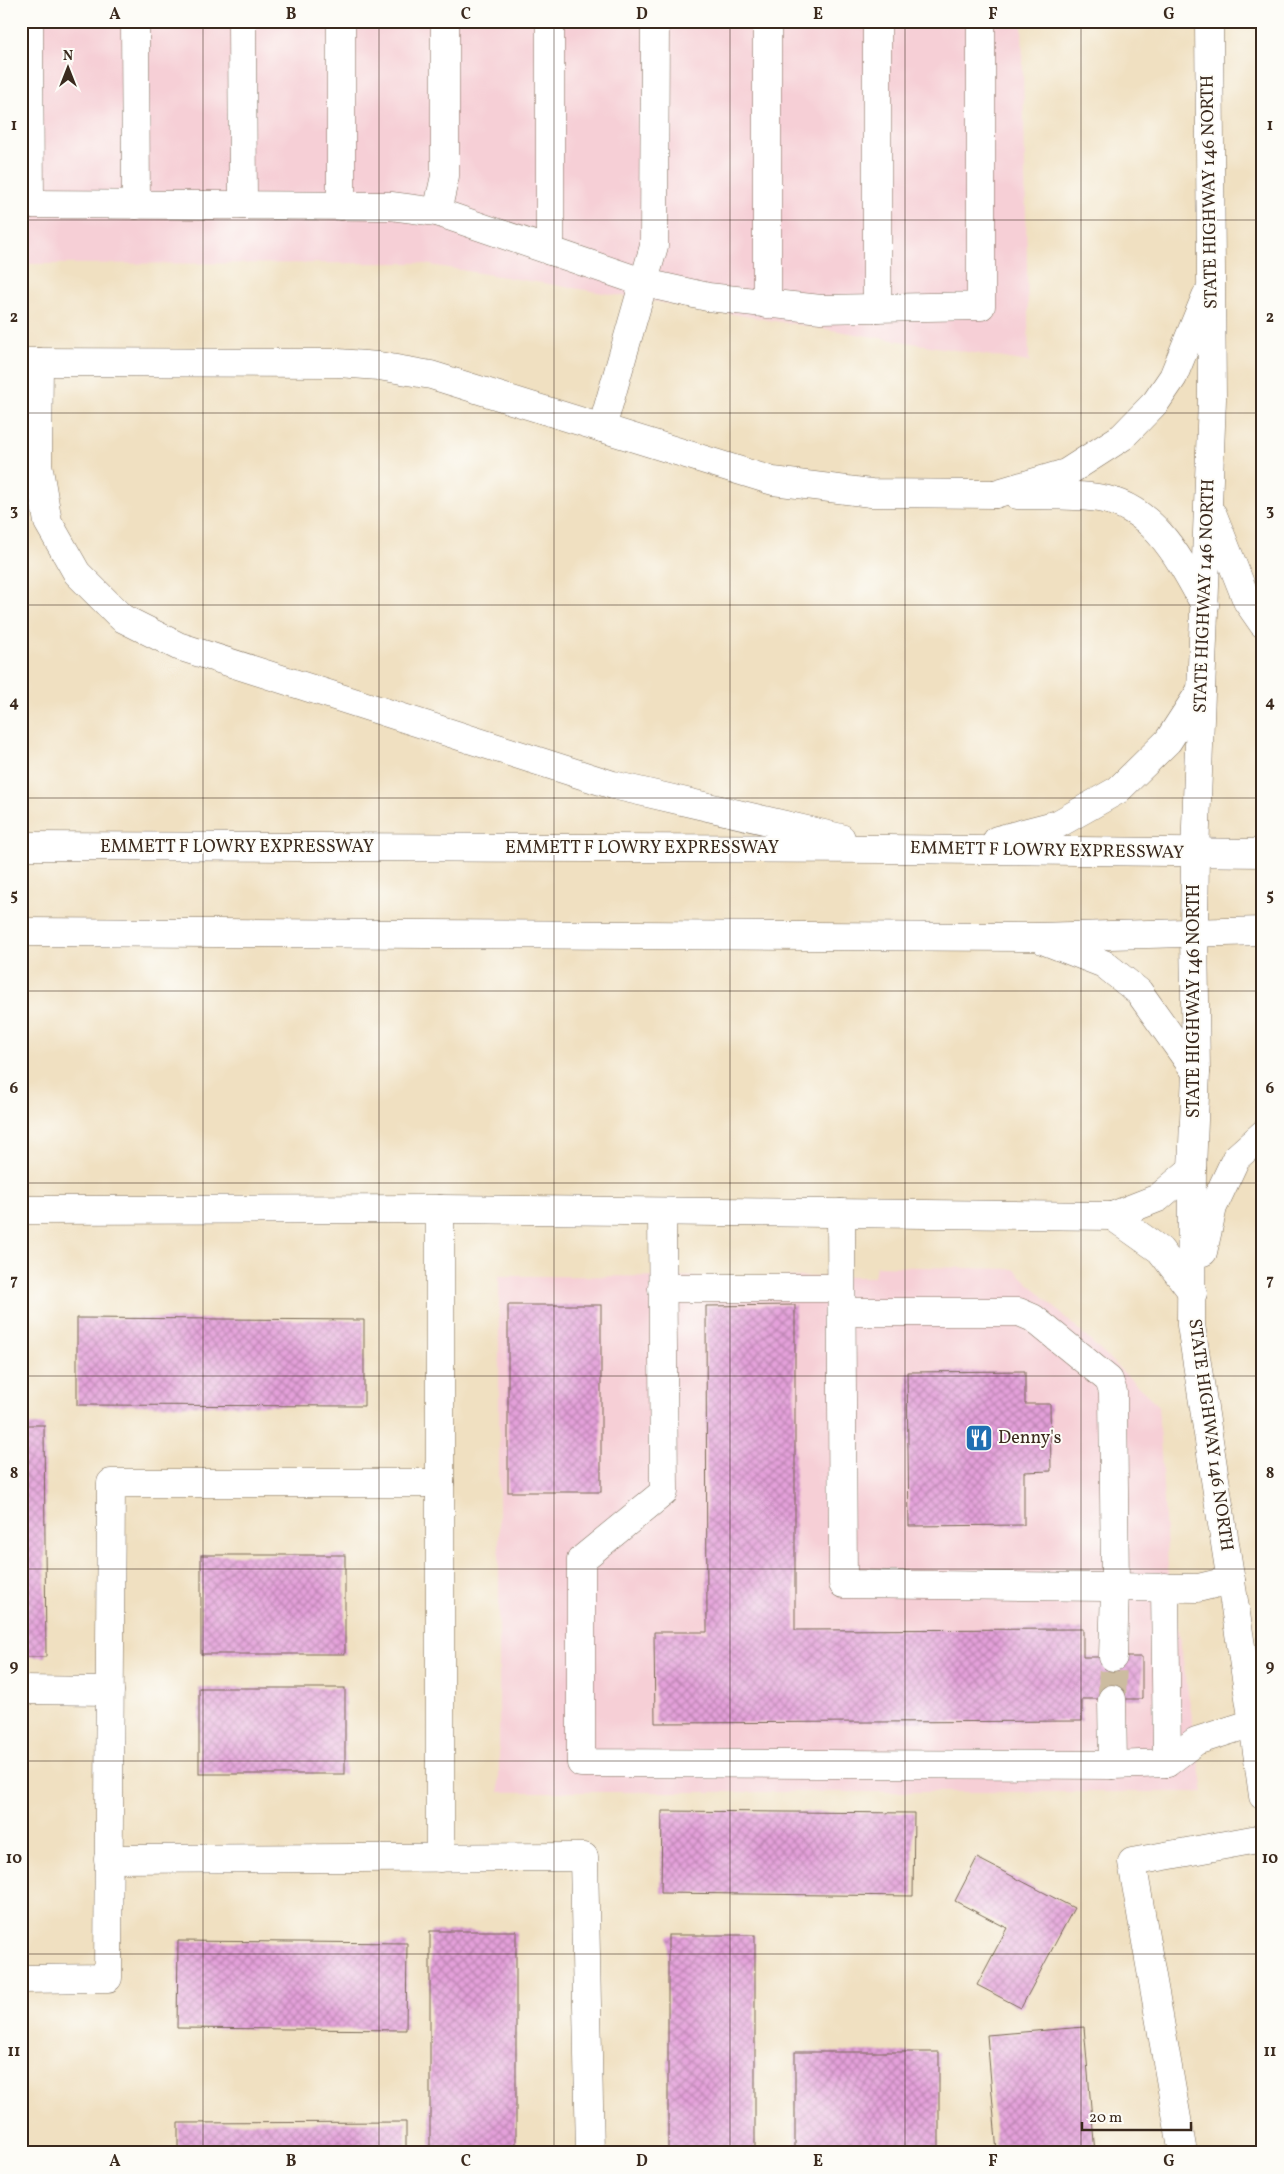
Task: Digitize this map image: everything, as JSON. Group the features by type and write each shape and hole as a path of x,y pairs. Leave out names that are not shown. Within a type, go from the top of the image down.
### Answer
{"main road":[{"path":"28,21 26,204 390,206 437,212 645,283 708,296 821,309 981,306 981,21"},
{"path":"134,21 136,204"},
{"path":"242,21 242,205"},
{"path":"341,21 341,206"},
{"path":"437,212 445,176 445,21"},
{"path":"550,21 550,252"},
{"path":"602,428 645,283 654,246 655,21"},
{"path":"767,21 767,304"},
{"path":"877,21 877,308"},
{"name":"STATE HIGHWAY 146 NORTH","path":"1209,21 1212,399 1195,853 1196,1072 1192,1169 1193,1293 1191,1325 1263,1796"},
{"path":"995,494 1066,473 1122,437 1156,402 1173,377 1211,283"},
{"path":"888,849 613,785 178,646 122,618 77,573 48,522 38,464 30,362 338,363 380,366 431,375 774,481 871,493 995,494 1098,498 1126,507 1150,522 1178,556 1205,605"},
{"path":"1209,505 1247,602 1263,624"},
{"path":"957,849 1058,824 1118,790 1168,741 1201,690"},
{"name":"EMMETT F LOWRY EXPRESSWAY","path":"21,846 957,849 1263,853"},
{"path":"21,932 1034,936 1263,931"},
{"path":"1034,936 1104,964 1139,992 1196,1072"},
{"path":"1193,1293 1213,1207 1236,1158 1263,1134"},
{"path":"21,1210 440,1209 1112,1216 1158,1198 1192,1169"},
{"path":"440,1209 440,1858"},
{"path":"662,1212 664,1492 581,1560 581,1763 1113,1765 1167,1763 1196,1741 1253,1723"},
{"path":"841,1213 843,1584 1198,1588 1231,1580"},
{"path":"1112,1216 1160,1250 1193,1293"},
{"path":"662,1288 1019,1312 1033,1318 1110,1380 1113,1392 1115,1587 1113,1657"},
{"path":"21,1979 108,1978 111,1483 440,1483"},
{"path":"1165,1587 1167,1763"},
{"path":"21,1690 110,1691"},
{"path":"1112,1699 1113,1765"},
{"path":"1183,2153 1132,1862 1263,1838"},
{"path":"108,1859 584,1857 590,2153"}],"shaded area":[{"path":"21,21 1022,21 1029,362 418,263 21,264"},
{"path":"876,1266 1014,1269 1158,1405 1168,1567 1204,1792 499,1792 499,1276 874,1277"}],"building":[{"path":"508,1305 601,1305 601,1492 508,1492"},
{"path":"795,1305 795,1630 1083,1629 1083,1657 1142,1657 1142,1699 1082,1699 1082,1721 655,1723 654,1632 707,1632 706,1306"},
{"path":"77,1318 364,1320 364,1406 77,1405"},
{"name":"Denny's","path":"1025,1371 1025,1404 1050,1404 1051,1471 1024,1472 1024,1525 909,1526 907,1372"},
{"path":"21,1425 44,1425 46,1657 21,1657"},
{"path":"201,1555 345,1555 345,1654 201,1654"},
{"path":"199,1688 345,1688 345,1774 199,1774"},
{"path":"662,1811 914,1813 913,1896 661,1893"},
{"path":"977,1858 1074,1908 1021,2008 977,1985 1007,1928 955,1901"},
{"path":"430,1931 516,1931 516,2153 430,2153"},
{"path":"668,1935 755,1935 755,2153 668,2153"},
{"path":"178,1941 407,1943 406,2030 177,2028"},
{"path":"1084,2027 1095,2153 997,2153 987,2035"},
{"path":"795,2052 939,2052 939,2149 795,2149"},
{"path":"406,2122 406,2153 178,2153 178,2123"}],"tunnel":[{"path":"1112,1699 1113,1657"}],"place":[{"name":"Denny's","path":"979,1438"}]}
